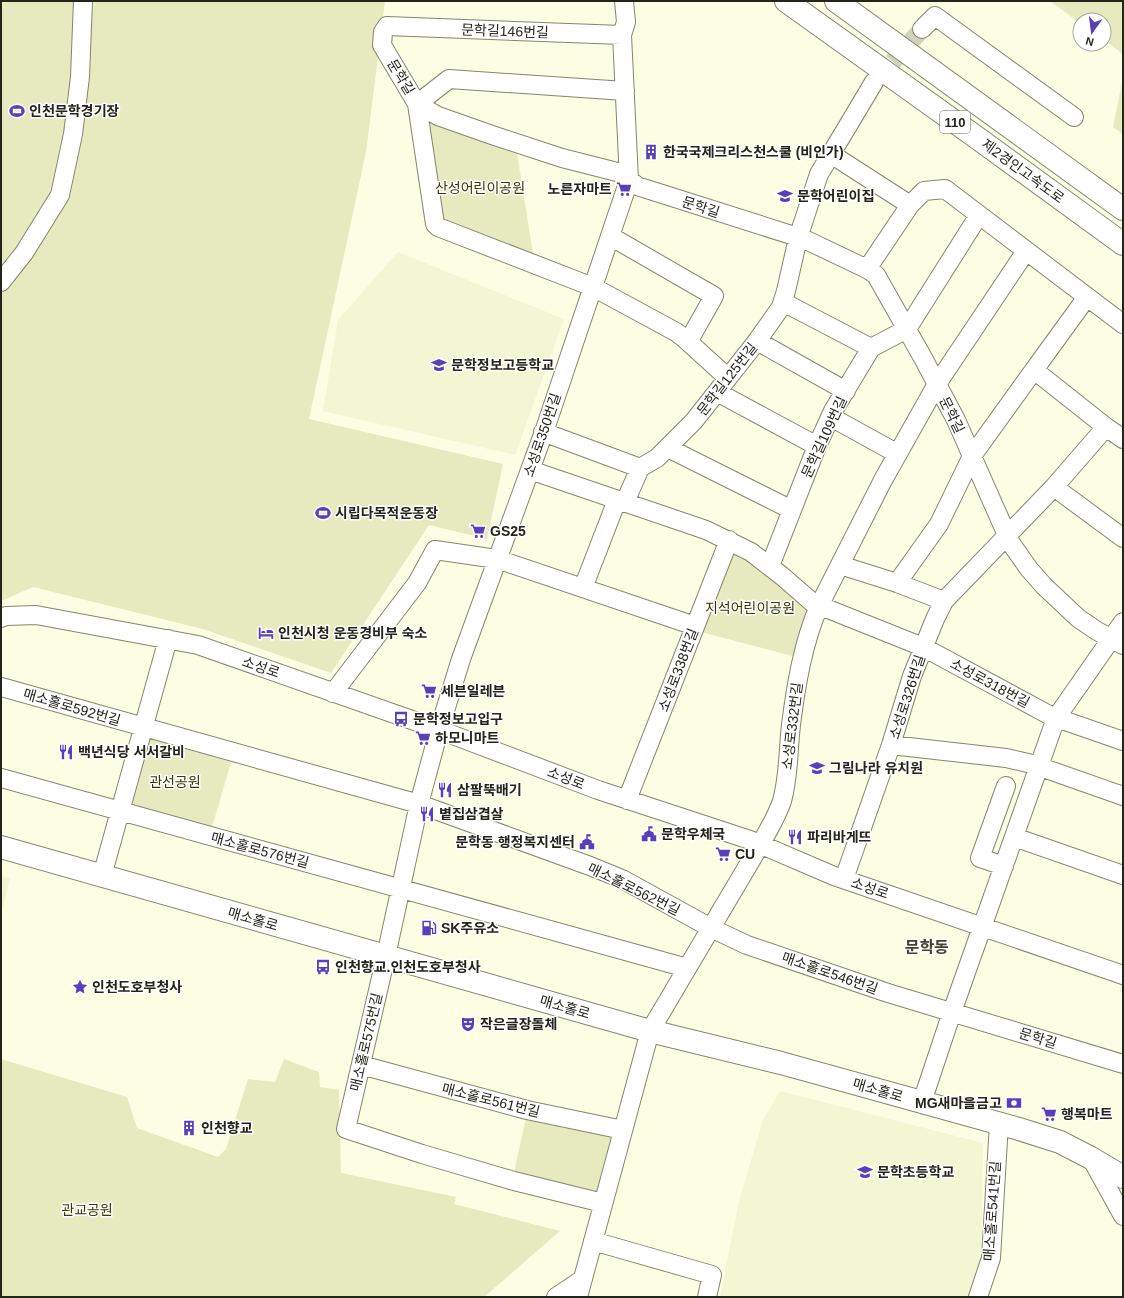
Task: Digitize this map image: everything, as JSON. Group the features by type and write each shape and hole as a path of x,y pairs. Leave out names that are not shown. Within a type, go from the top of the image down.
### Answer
{"main road":[{"name":"제2경인고속도로","path":"786,1 1123,244"},
{"name":"제2경인고속도로","path":"836,1 1123,209"},
{"name":"매소홀로","path":"1,847 650,1031 781,1063 999,1123 1060,1142 1123,1177"}],"street":[{"path":"1,282 24,253 60,195 73,134 80,78 83,1"},
{"path":"624,1 626,22 622,35 629,180"},
{"path":"922,29 935,16 1074,117"},
{"name":"문학길146번길","path":"388,26 622,35"},
{"name":"문학길","path":"388,26 383,32 382,45 417,104 438,116 562,158 621,173 637,186 798,238 867,269 876,275 956,420 1007,536 1029,569 1044,586 1078,618 1117,642"},
{"path":"625,91 449,80 417,104 435,224 438,227 593,287 676,332 728,378"},
{"name":"문학길125번길","path":"640,468 657,458 694,421 757,341 781,307 798,238 819,174 874,82"},
{"path":"831,154 910,205"},
{"name":"소성로350번길","path":"439,730 461,659 530,470 629,180"},
{"path":"867,269 910,205 924,191 945,189 1123,324"},
{"path":"783,302 871,348 907,329 979,215"},
{"path":"610,236 714,296 688,342"},
{"name":"소성로332번길","path":"760,845 770,827 781,801 785,786 791,724 799,673 812,621 898,454 937,384 1026,251"},
{"path":"897,583 939,524 972,456 1087,297"},
{"path":"757,341 846,391"},
{"name":"문학길109번길","path":"770,566 831,417 871,348"},
{"path":"1034,370 1123,439"},
{"path":"717,392 818,446"},
{"path":"831,417 898,454"},
{"name":"소성로326번길","path":"844,879 891,745 912,676 923,647 944,601 1054,486 1106,427"},
{"path":"543,432 640,468 621,501 583,588"},
{"path":"668,448 792,510"},
{"path":"530,470 706,530 729,540 751,552 770,566 813,604 923,647"},
{"path":"1054,486 1123,538"},
{"name":"소성로338번길","path":"627,800 729,540"},
{"path":"333,693 417,583 435,550 498,559 695,626"},
{"path":"840,565 897,583 944,601"},
{"name":"소성로","path":"1,618 6,616 36,615 197,645 439,730 598,790 750,840 844,879 1123,975"},
{"path":"922,1102 982,926 1056,718 1117,642 1123,622"},
{"path":"102,876 168,639"},
{"name":"소성로318번길","path":"923,647 1056,718 1123,741"},
{"name":"매소홀로592번길","path":"1,687 144,727"},
{"path":"144,727 419,804"},
{"path":"386,956 419,804 439,730"},
{"path":"891,745 1006,758 1039,766 1123,796"},
{"path":"1,778 120,811"},
{"path":"1004,866 980,858 1006,786"},
{"name":"매소홀로562번길","path":"419,804 590,866 622,880 711,928"},
{"name":"매소홀로576번길","path":"120,811 400,889"},
{"path":"1014,837 1123,875"},
{"path":"578,1297 650,1031 760,845"},
{"path":"400,889 687,968"},
{"name":"매소홀로546번길","path":"711,928 747,945 888,993 952,1012"},
{"name":"매소홀로575번길","path":"386,956 346,1129 422,1154 514,1181 603,1203"},
{"name":"문학길","path":"952,1012 1123,1064"},
{"name":"매소홀로561번길","path":"361,1065 527,1110 623,1130"},
{"name":"매소홀로541번길","path":"978,1297 991,1258 999,1123"},
{"path":"1091,1158 1123,1216"},
{"path":"593,1241 712,1276 707,1297"},
{"path":"556,1297 583,1279"}],"shaded area":[{"name":"문학정보고등학교","path":"398,252 564,319 515,455 323,411 338,320"},
{"path":"1,876 10,879 1,914"},
{"name":"문학초등학교","path":"780,1091 983,1143 981,1271 972,1297 720,1297 739,1201 763,1120"}],"green space":[{"name":"인천문학경기장","path":"1,1 385,1 366,152 309,419 503,464 487,539 429,525 331,673 203,629 33,587 1,601"},
{"path":"1050,1 1123,1 1123,54 1112,46 1112,12 1072,12 1072,17"},
{"path":"1123,78 1123,134 1113,127"},
{"name":"산성어린이공원","path":"425,116 517,153 533,254 442,222"},
{"name":"지석어린이공원","path":"733,551 765,572 809,610 796,657 701,632"},
{"name":"관선공원","path":"151,735 231,762 211,831 127,807"},
{"name":"관교공원","path":"1,1059 127,1097 137,1128 218,1157 226,1149 248,1079 275,1082 284,1059 319,1072 320,1087 339,1090 341,1173 456,1197 454,1204 560,1231 484,1297 1,1297"},
{"path":"527,1113 619,1133 600,1197 513,1177"}],"tunnel":[{"path":"875,82 922,29"}],"place":[{"name":"인천문학경기장","path":"17,111"},
{"name":"한국국제크리스천스쿨 (비인가)","path":"651,152"},
{"name":"노른자마트","path":"624,189"},
{"name":"문학어린이집","path":"785,196"},
{"name":"문학정보고등학교","path":"439,365"},
{"name":"시립다목적운동장","path":"323,513"},
{"name":"GS25","path":"478,531"},
{"name":"인천시청 운동경비부 숙소","path":"266,633"},
{"name":"세븐일레븐","path":"429,691"},
{"name":"문학정보고입구","path":"401,719"},
{"name":"하모니마트","path":"423,738"},
{"name":"백년식당 서서갈비","path":"66,752"},
{"name":"그림나라 유치원","path":"817,768"},
{"name":"삼팔뚝배기","path":"445,790"},
{"name":"볕집삼겹살","path":"427,814"},
{"name":"문학우체국","path":"649,834"},
{"name":"파리바게뜨","path":"795,837"},
{"name":"문학동 행정복지센터","path":"587,842"},
{"name":"CU","path":"723,854"},
{"name":"SK주유소","path":"429,928"},
{"name":"인천향교.인천도호부청사","path":"323,967"},
{"name":"인천도호부청사","path":"80,987"},
{"name":"작은글장돌체","path":"468,1024"},
{"name":"MG새마을금고","path":"1014,1103"},
{"name":"행복마트","path":"1049,1114"},
{"name":"인천향교","path":"189,1128"},
{"name":"문학초등학교","path":"865,1172"}],"district":[{"name":"문학동","path":"927,947"}]}
